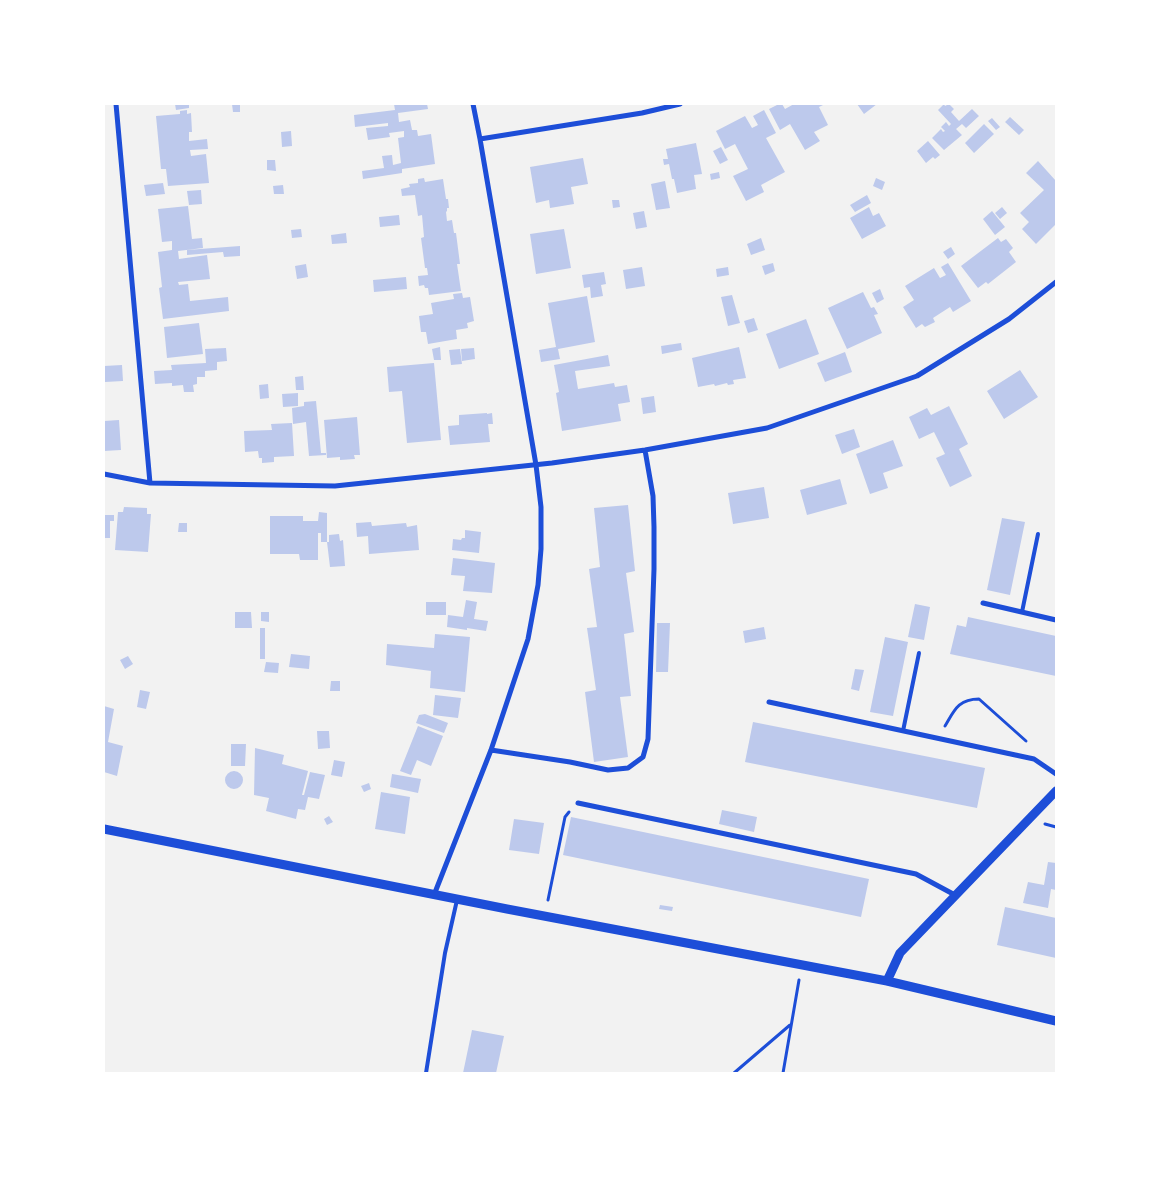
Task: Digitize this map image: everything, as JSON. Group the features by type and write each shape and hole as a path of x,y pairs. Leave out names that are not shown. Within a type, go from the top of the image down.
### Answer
{"street":[{"path":"116,104 150,484"},
{"path":"434,895 491,750 528,639 538,585 541,549 541,507 536,465 473,104"},
{"path":"480,138 642,113 680,104"},
{"path":"104,474 150,484 335,486 536,465 645,450 766,428 917,376 1009,319 1056,282"},
{"path":"491,750 608,770 628,768 643,757 648,739 654,569 652,496 645,450"},
{"path":"983,603 1056,620"},
{"path":"769,702 1034,759 1056,774"},
{"path":"888,981 900,952 1056,791"},
{"path":"578,803 916,874 955,895"},
{"path":"104,829 457,900 888,981 1056,1021"}],"lane":[{"path":"1022,612 1038,534"},
{"path":"903,731 919,653"},
{"path":"426,1073 445,953 457,900"}],"path":[{"path":"937,738 955,708 968,699 979,699 1032,747 1034,759"},
{"path":"545,916 564,816 578,803"},
{"path":"783,1073 802,965"},
{"path":"734,1073 791,1024"}],"building":[{"path":"175,104 189,104 189,108 176,110"},
{"path":"232,104 240,104 240,112 233,112"},
{"path":"394,104 427,104 428,109 398,113 399,122 410,120 412,130 417,130 418,136 431,134 435,164 402,169 402,173 363,179 362,171 384,168 382,156 392,155 393,165 401,163 398,138 404,137 404,131 389,133 390,137 368,140 366,128 388,126 388,123 355,127 354,115 395,110"},
{"path":"782,104 785,109 794,104 825,104 819,107 828,125 814,132 820,141 805,150 790,124 780,130 769,109"},
{"path":"857,104 877,104 864,114"},
{"path":"944,104 945,106 949,104 954,109 951,112 959,121 972,109 979,116 966,128 962,124 956,129 962,135 944,150 932,138 941,129 943,132 945,131 941,127 946,122 949,126 951,124 938,110"},
{"path":"187,110 187,114 191,113 192,132 189,132 189,141 207,139 208,149 190,150 191,156 206,154 209,183 168,186 166,169 161,169 156,116 180,114 180,111"},
{"path":"764,110 776,133 766,138 785,172 761,185 764,192 746,201 733,176 748,169 735,144 725,149 716,131 745,116 752,128 758,125 753,116"},
{"path":"1010,117 1024,130 1019,135 1005,122"},
{"path":"992,118 1000,127 996,130 988,121"},
{"path":"984,124 994,134 974,153 965,143"},
{"path":"291,131 292,146 282,147 281,132"},
{"path":"928,141 940,155 935,159 933,157 926,163 917,151"},
{"path":"696,143 702,174 694,175 696,189 677,193 669,164 664,165 663,159 668,159 666,149"},
{"path":"721,147 728,160 720,164 713,151"},
{"path":"583,158 588,184 571,187 574,204 550,208 549,200 536,203 530,167"},
{"path":"267,160 275,160 276,171 267,170"},
{"path":"1038,161 1056,181 1056,224 1036,244 1022,229 1029,222 1020,213 1044,190 1026,173"},
{"path":"719,172 720,178 711,180 710,174"},
{"path":"424,178 425,182 443,179 449,208 447,208 446,212 447,221 452,220 454,233 456,233 460,264 457,264 461,291 429,295 428,288 425,288 424,285 419,286 418,276 428,275 427,268 425,268 421,238 424,237 422,215 418,216 415,195 402,196 401,189 410,187 409,184 418,183 418,179"},
{"path":"876,178 885,182 882,190 873,186"},
{"path":"665,181 670,208 656,210 651,184"},
{"path":"163,183 165,194 146,196 144,185"},
{"path":"283,185 284,194 274,194 273,186"},
{"path":"201,190 202,204 189,205 187,191"},
{"path":"867,195 871,203 855,212 850,205"},
{"path":"612,200 619,200 620,207 613,208"},
{"path":"188,206 192,239 202,238 203,248 178,251 179,259 207,255 210,279 178,282 179,285 188,284 190,301 228,297 229,311 163,319 159,288 162,287 158,252 172,250 172,241 162,242 158,209"},
{"path":"869,207 873,216 879,213 886,226 862,239 850,218"},
{"path":"1002,207 1007,213 1000,219 995,213"},
{"path":"644,211 647,227 636,229 633,213"},
{"path":"992,211 1005,227 995,235 983,219"},
{"path":"399,215 400,225 380,227 379,217"},
{"path":"301,229 302,237 292,238 291,230"},
{"path":"564,229 571,268 536,274 530,234"},
{"path":"346,233 347,243 332,244 331,235"},
{"path":"761,238 765,250 751,255 747,244"},
{"path":"998,238 1001,242 1006,239 1013,248 1009,252 1016,262 988,284 986,282 978,288 961,266"},
{"path":"240,246 240,256 224,257 223,252 187,255 187,250"},
{"path":"951,247 955,254 948,259 943,252"},
{"path":"773,263 775,271 765,275 762,266"},
{"path":"948,263 971,301 953,312 950,307 933,318 935,322 925,327 922,324 916,328 903,307 914,300 905,286 934,268 940,278 946,275 941,267"},
{"path":"306,264 308,277 297,279 295,266"},
{"path":"642,267 645,286 626,289 623,270"},
{"path":"728,267 729,275 717,277 716,269"},
{"path":"604,272 606,284 601,285 603,296 591,298 590,287 584,288 582,275"},
{"path":"406,277 407,289 374,292 373,280"},
{"path":"880,289 884,299 877,303 872,293"},
{"path":"863,292 871,308 874,307 878,314 874,315 882,333 847,349 828,308"},
{"path":"462,293 463,298 470,297 474,321 467,323 468,328 456,330 457,339 428,344 426,332 421,332 419,316 433,314 431,303 454,299 453,294"},
{"path":"732,295 740,323 728,326 721,297"},
{"path":"587,296 595,342 558,349 560,359 541,362 539,350 556,347 548,303"},
{"path":"754,318 758,330 748,333 744,321"},
{"path":"806,319 819,354 779,369 766,334"},
{"path":"199,323 203,354 167,358 164,327"},
{"path":"681,343 682,350 662,354 661,346"},
{"path":"440,347 441,360 434,360 432,349"},
{"path":"739,347 746,378 733,380 734,384 728,385 727,383 715,386 714,384 698,387 692,358"},
{"path":"226,348 227,361 217,362 217,370 205,371 205,377 197,377 197,384 193,385 194,392 184,392 183,385 172,386 172,383 155,384 154,371 172,370 171,365 206,363 205,349"},
{"path":"474,348 475,359 462,361 461,349"},
{"path":"460,349 462,364 451,365 449,350"},
{"path":"845,352 852,372 825,382 817,363"},
{"path":"608,355 610,366 575,371 578,389 614,383 615,387 627,385 630,402 618,404 621,421 562,431 556,393 559,392 554,365"},
{"path":"434,363 441,440 407,443 402,391 389,392 387,367"},
{"path":"122,365 123,381 105,382 104,366"},
{"path":"1020,370 1038,397 1004,419 987,391"},
{"path":"303,376 304,390 296,390 295,377"},
{"path":"268,384 269,398 260,399 259,385"},
{"path":"298,393 298,406 283,407 282,394"},
{"path":"654,396 656,412 643,414 641,398"},
{"path":"316,401 321,453 326,453 326,455 309,456 306,422 293,424 292,408 304,406 304,402"},
{"path":"949,406 968,444 959,449 972,476 950,487 936,458 945,454 934,432 919,439 909,417 927,408 931,415"},
{"path":"492,413 493,424 488,424 490,442 450,445 448,426 459,425 459,415"},
{"path":"357,417 360,455 354,455 355,459 340,460 340,457 327,458 324,420"},
{"path":"119,420 121,450 104,451 104,421"},
{"path":"292,423 294,456 274,457 274,462 262,463 262,458 259,458 258,451 245,452 244,431 272,430 271,424"},
{"path":"854,429 860,447 842,454 835,435"},
{"path":"893,440 903,466 883,473 888,488 870,494 856,454"},
{"path":"840,479 847,504 807,515 800,490"},
{"path":"764,487 769,518 733,524 728,493"},
{"path":"628,505 635,571 626,573 634,632 624,634 631,696 620,697 628,757 594,762 585,692 596,690 587,628 597,627 589,569 600,567 594,508"},
{"path":"124,507 147,508 147,514 151,514 148,552 115,550 118,512 123,512"},
{"path":"319,512 327,513 327,542 321,542 321,533 318,533 318,560 300,560 299,554 270,554 270,516 303,516 303,521 318,521"},
{"path":"104,515 114,515 114,521 110,521 110,538 104,538"},
{"path":"1002,518 1025,522 1010,595 987,590"},
{"path":"371,522 372,526 406,523 407,527 417,525 419,550 369,554 368,536 357,537 356,523"},
{"path":"179,523 187,523 187,532 178,532"},
{"path":"465,530 481,532 479,553 452,550 453,539 461,540 465,538"},
{"path":"339,534 340,541 343,540 345,566 330,567 327,542 329,542 329,535"},
{"path":"453,558 495,563 492,593 463,591 465,576 451,575"},
{"path":"466,600 477,602 474,619 488,621 486,631 447,627 448,615 463,617"},
{"path":"426,602 446,602 446,615 426,615"},
{"path":"915,604 930,607 924,640 908,637"},
{"path":"235,612 251,612 252,628 235,628"},
{"path":"261,612 269,612 269,622 261,621"},
{"path":"968,617 1056,636 1056,676 950,654 957,625 966,627"},
{"path":"657,623 670,623 668,672 656,672"},
{"path":"764,627 766,639 745,643 743,631"},
{"path":"260,628 265,628 265,659 260,659"},
{"path":"435,634 470,637 465,692 430,688 431,671 386,665 387,644 434,648"},
{"path":"885,637 908,642 893,716 870,712"},
{"path":"291,654 310,656 309,669 289,667"},
{"path":"128,656 133,664 125,669 120,660"},
{"path":"266,662 279,663 278,673 264,672"},
{"path":"855,669 864,670 859,691 851,689"},
{"path":"331,681 340,681 340,691 330,691"},
{"path":"140,690 150,692 146,709 137,707"},
{"path":"435,695 461,698 458,718 433,715"},
{"path":"104,706 114,709 108,742 123,746 117,776 104,772"},
{"path":"425,714 448,723 444,733 416,723 419,715"},
{"path":"753,722 985,768 977,808 745,762"},
{"path":"418,726 443,736 431,766 417,760 411,775 400,771"},
{"path":"317,731 329,731 330,748 318,749"},
{"path":"231,744 246,744 245,766 231,766"},
{"path":"255,748 284,755 282,764 308,771 302,795 304,795 310,772 325,775 319,799 308,797 305,810 298,809 296,819 266,811 269,798 254,795"},
{"path":"334,760 345,762 342,777 331,775"},
{"path":"230,771 238,771 243,776 241,787 230,789 225,784 225,776"},
{"path":"392,774 421,779 418,793 390,787"},
{"path":"369,783 371,789 364,792 361,786"},
{"path":"381,792 410,797 405,834 375,829"},
{"path":"722,810 757,817 754,832 719,824"},
{"path":"329,816 333,822 327,825 324,819"},
{"path":"571,817 869,879 861,917 563,855"},
{"path":"514,819 544,823 539,854 509,850"},
{"path":"1048,862 1056,863 1056,890 1051,889 1048,908 1023,903 1028,882 1044,885"},
{"path":"660,905 673,907 672,911 659,909"},
{"path":"1005,907 1056,918 1056,958 997,945"},
{"path":"472,1030 504,1036 496,1073 463,1073"}]}
